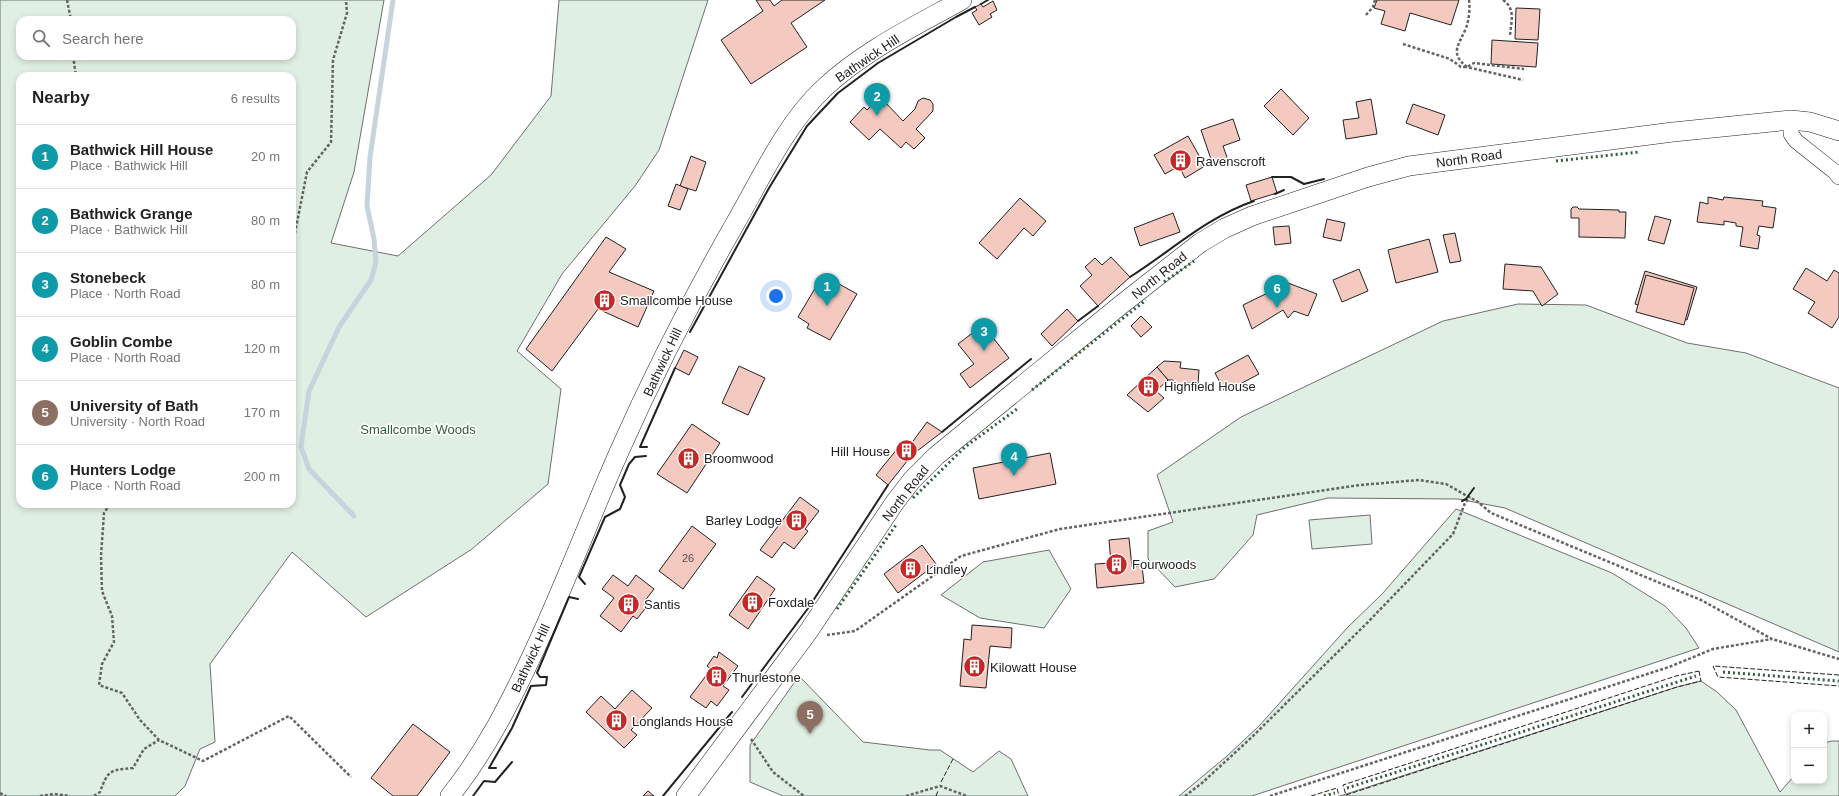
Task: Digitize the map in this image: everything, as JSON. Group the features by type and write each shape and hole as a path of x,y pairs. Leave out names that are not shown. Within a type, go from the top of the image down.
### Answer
{"street":[{"name":"Bathwick Hill","path":"450,796 474,762 506,710 556,602 620,451 692,299 784,137 822,90 845,70 896,36 962,0"},
{"name":"North Road","path":"686,796 808,632 895,502 912,480 936,456 1190,250 1225,228 1252,216 1361,179 1409,166 1673,132 1792,120 1810,122 1839,130"},
{"path":"1792,120 1791,134 1796,141 1835,172 1839,177"}],"path":[{"path":"67,0 70,16"},
{"path":"296,228 307,172 332,142 333,60 347,13 346,0"},
{"path":"1366,15 1373,7 1375,0"},
{"path":"1467,67 1460,62 1457,55 1457,45 1466,27 1469,0"},
{"path":"1503,0 1509,4 1512,9 1510,36"},
{"path":"1403,44 1450,59 1461,67 1467,67 1523,80"},
{"path":"74,60 75,72"},
{"path":"1467,67 1474,63 1524,69"},
{"path":"808,632 817,636 855,631 961,556 1060,529 1360,486 1419,480 1446,484 1470,497 1491,513 1701,600 1772,639 1839,659"},
{"path":"1185,796 1202,783 1252,737 1367,623 1453,534 1465,503 1470,497"},
{"path":"107,508 104,513 101,556 102,591 112,616 114,642 102,664 99,686 122,693 140,720 159,740 203,761 290,716 351,777"},
{"path":"1270,796 1662,670 1713,649 1772,639"},
{"path":"741,724 773,772 804,796"},
{"path":"94,796 100,792 105,777 115,770 133,768 144,749 159,740"},
{"path":"906,796 940,786 967,796"},
{"path":"0,793 6,796"},
{"path":"40,796 54,794 70,796"}],"green space":[{"name":"Smallcombe Woods","path":"0,0 384,0 354,172 331,243 398,256 491,175 551,96 559,0 708,0 659,150 635,186 562,274 517,351 561,389 548,484 472,549 366,617 292,552 210,664 215,742 200,749 185,786 175,796 0,796"},
{"path":"1518,304 1586,305 1687,343 1746,353 1839,388 1839,652 1505,508 1458,499 1328,498 1257,515 1253,535 1214,579 1175,587 1148,559 1148,531 1173,522 1157,475 1241,417 1443,321"},
{"path":"1456,509 1612,573 1665,606 1686,628 1699,648 1252,796 1179,796 1227,756 1259,726 1347,628 1383,593"},
{"path":"1370,515 1372,544 1312,549 1309,520"},
{"path":"1049,550 1071,589 1044,628 980,618 941,595 983,562"},
{"path":"799,676 863,742 940,750 973,772 999,751 1011,759 1028,796 783,796 750,782 750,745"},
{"path":"1701,681 1717,692 1736,710 1780,792 1791,779 1791,784 1827,784 1827,742 1839,741 1839,796 1340,796 1677,687"}],"building":[{"path":"756,0 770,0 774,6 782,0 825,0 791,23 807,47 751,84 721,40 763,11"},
{"path":"1377,0 1459,0 1451,25 1410,13 1405,31 1381,24 1385,11 1374,8"},
{"path":"993,1 997,10 990,14 992,17 979,25 972,13 977,10 975,7 981,4 983,7"},
{"path":"1516,8 1540,9 1538,40 1515,39"},
{"path":"1492,40 1538,43 1536,67 1491,64"},
{"path":"1281,89 1309,118 1293,135 1264,106"},
{"path":"877,90 883,93 884,101 903,121 915,109 918,101 923,98 930,100 933,104 933,111 916,129 925,138 914,149 906,142 901,148 880,129 869,140 850,122 864,107 867,110 872,105 868,101 867,95 871,91"},
{"path":"1371,99 1377,134 1346,139 1343,120 1359,118 1356,102"},
{"path":"1413,104 1445,115 1438,135 1406,123"},
{"path":"1233,119 1240,140 1223,146 1228,160 1213,165 1201,130"},
{"name":"Ravenscroft","path":"1188,136 1205,166 1185,178 1179,166 1165,174 1154,155"},
{"path":"691,156 706,162 696,191 680,186"},
{"path":"1272,177 1277,193 1251,201 1246,185"},
{"path":"676,184 688,189 680,210 668,206"},
{"path":"1708,197 1723,200 1724,197 1763,201 1762,206 1776,208 1773,228 1759,226 1757,235 1760,236 1758,249 1740,246 1743,227 1736,226 1736,223 1724,221 1724,225 1697,222 1700,202 1708,204"},
{"path":"1020,198 1046,221 1033,236 1024,228 997,259 979,243"},
{"path":"1573,207 1577,207 1579,209 1619,210 1619,212 1626,212 1625,238 1579,237 1579,218 1571,218 1571,209"},
{"path":"1173,213 1180,232 1140,246 1134,228"},
{"path":"1655,216 1671,220 1664,244 1648,240"},
{"path":"1327,219 1345,223 1341,241 1323,237"},
{"path":"1289,226 1291,243 1275,245 1273,227"},
{"path":"1455,233 1461,261 1450,263 1443,235"},
{"name":"Smallcombe House","path":"606,237 626,249 609,272 654,291 638,327 598,309 552,371 526,349"},
{"path":"1429,239 1438,272 1396,283 1388,250"},
{"path":"1111,257 1130,277 1098,306 1080,286 1092,275 1085,267 1095,258 1102,265"},
{"path":"1505,264 1541,267 1558,294 1542,306 1533,291 1503,289"},
{"path":"1806,268 1827,281 1834,270 1839,273 1839,317 1832,328 1808,313 1815,302 1793,289"},
{"path":"1359,269 1368,291 1342,302 1333,280"},
{"path":"1645,271 1697,287 1687,320 1635,304","holes":["1665,290 1681,295 1678,303 1675,302 1674,305 1661,301"]},
{"path":"823,275 857,294 830,340 807,328 809,324 798,317"},
{"path":"1646,275 1694,288 1684,325 1636,312"},
{"path":"1288,283 1317,294 1308,316 1294,311 1288,318 1283,310 1252,329 1243,305"},
{"path":"1067,309 1078,321 1052,346 1041,334"},
{"path":"1141,316 1152,327 1141,337 1131,326"},
{"path":"983,325 1009,358 970,388 960,374 974,364 958,344"},
{"path":"684,350 698,357 689,375 675,368"},
{"path":"1248,355 1259,374 1225,392 1215,373"},
{"path":"1164,361 1181,362 1180,368 1199,370 1198,384 1187,383 1186,390 1172,389 1173,380 1168,380 1157,367"},
{"path":"739,366 765,378 748,415 722,403"},
{"name":"Highfield House","path":"1157,367 1168,380 1156,391 1164,398 1148,412 1127,395"},
{"name":"Hill House","path":"927,422 942,432 912,455 888,485 876,475 902,443 908,448"},
{"name":"Broomwood","path":"692,424 720,443 687,493 657,474"},
{"path":"1050,453 1056,484 979,499 973,468"},
{"name":"Barley Lodge","path":"800,497 819,511 805,529 808,531 794,549 784,542 772,558 760,550"},
{"path":"692,526 716,544 683,589 659,571"},
{"name":"Fourwoods","path":"1129,538 1132,567 1142,566 1144,583 1097,588 1095,564 1111,563 1109,540"},
{"name":"Lindley","path":"922,545 936,564 898,593 884,574"},
{"name":"Santis","path":"613,575 628,586 636,575 654,589 644,602 648,605 637,619 633,616 621,632 600,616 614,598 602,589"},
{"name":"Foxdale","path":"757,576 775,589 748,629 729,615"},
{"name":"Kilowatt House","path":"972,625 1012,628 1011,648 990,646 986,688 960,686 964,639 971,640"},
{"name":"Thurlestone","path":"719,652 738,666 723,686 729,690 717,706 711,701 706,708 690,697 711,669 707,666 714,656 717,658"},
{"name":"Longlands House","path":"632,690 652,708 631,730 637,735 624,748 586,712 601,696 615,709"},
{"path":"413,724 450,752 417,796 393,796 371,778"},
{"path":"648,791 654,796 643,796"}],"waterway":[{"path":"354,516 309,469 301,447 309,391 339,327 371,280 376,262 374,239 367,206 370,157 393,0"}],"hedge":[{"path":"1556,161 1639,152"},
{"path":"1164,282 1194,261"},
{"path":"1032,390 1146,300"},
{"path":"913,498 965,447 1017,409"},
{"path":"837,609 896,525"},
{"path":"1723,672 1839,681"},
{"path":"1347,788 1696,676"},
{"path":"1324,796 1335,793"}],"fence":[{"path":"1839,675 1713,666 1718,677 1839,686"},
{"path":"1699,671 1701,681 1677,687 1346,795 1343,785 1676,676 1699,671"},
{"path":"941,782 953,759"},
{"path":"1311,796 1337,788 1339,796"},
{"path":"936,796 938,791"}],"wall":[{"path":"981,4 988,0"},
{"path":"690,332 769,188 807,126 838,93 878,63 975,7"},
{"path":"1272,177 1291,177 1304,184 1324,179"},
{"path":"1275,194 1284,190"},
{"path":"1130,277 1205,225 1254,201"},
{"path":"1078,321 1098,306"},
{"path":"942,432 1031,359"},
{"path":"647,447 640,447 675,368"},
{"path":"585,584 579,577 605,517 620,509 625,497 620,485 629,464 635,457 646,456"},
{"path":"742,697 809,607 888,485"},
{"path":"1462,501 1466,499 1474,488"},
{"path":"496,768 489,768 512,728 531,686 546,685 547,677 540,677 537,673 569,597 578,599"},
{"path":"663,796 732,712"},
{"path":"473,796 484,781 495,782 512,762"}],"place":[{"name":"Bathwick Grange","path":"877,116"},
{"name":"Ravenscroft","path":"1180,161"},
{"name":"Smallcombe House","path":"605,300"},
{"name":"Bathwick Hill House","path":"827,306"},
{"name":"Hunters Lodge","path":"1277,308"},
{"name":"Stonebeck","path":"984,351"},
{"name":"Highfield House","path":"1149,386"},
{"name":"Hill House","path":"906,451"},
{"name":"Broomwood","path":"689,458"},
{"name":"Goblin Combe","path":"1014,476"},
{"name":"Barley Lodge","path":"797,520"},
{"name":"Fourwoods","path":"1117,564"},
{"name":"Lindley","path":"910,569"},
{"name":"Foxdale","path":"752,602"},
{"name":"Santis","path":"628,604"},
{"name":"Kilowatt House","path":"975,667"},
{"name":"Thurlestone","path":"717,677"},
{"name":"Longlands House","path":"617,721"},
{"name":"University of Bath","path":"810,734"}]}
